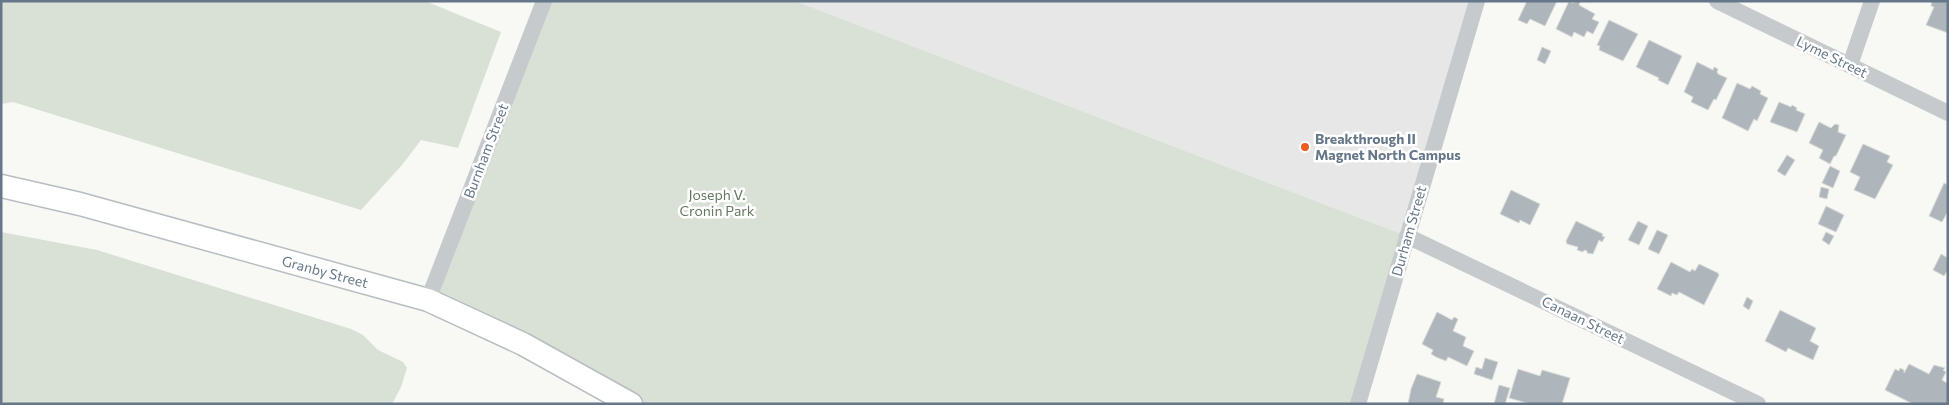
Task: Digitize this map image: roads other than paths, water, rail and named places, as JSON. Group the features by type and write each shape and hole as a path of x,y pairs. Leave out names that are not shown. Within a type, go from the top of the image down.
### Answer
{"main road":[{"name":"Granby Street","path":"1,186 80,204 428,300 523,344 631,404"}],"street":[{"name":"Burnham Street","path":"428,300 544,1"},
{"name":"Durham Street","path":"1358,404 1477,1"},
{"name":"Lyme Street","path":"1717,1 1948,113"},
{"path":"1850,65 1872,1"},
{"name":"Canaan Street","path":"1407,236 1758,404"}],"place":[{"name":"Breakthrough II Magnet North Campus","path":"1305,147"}],"park label":[{"name":"Joseph V. Cronin Park","path":"717,204"}]}
